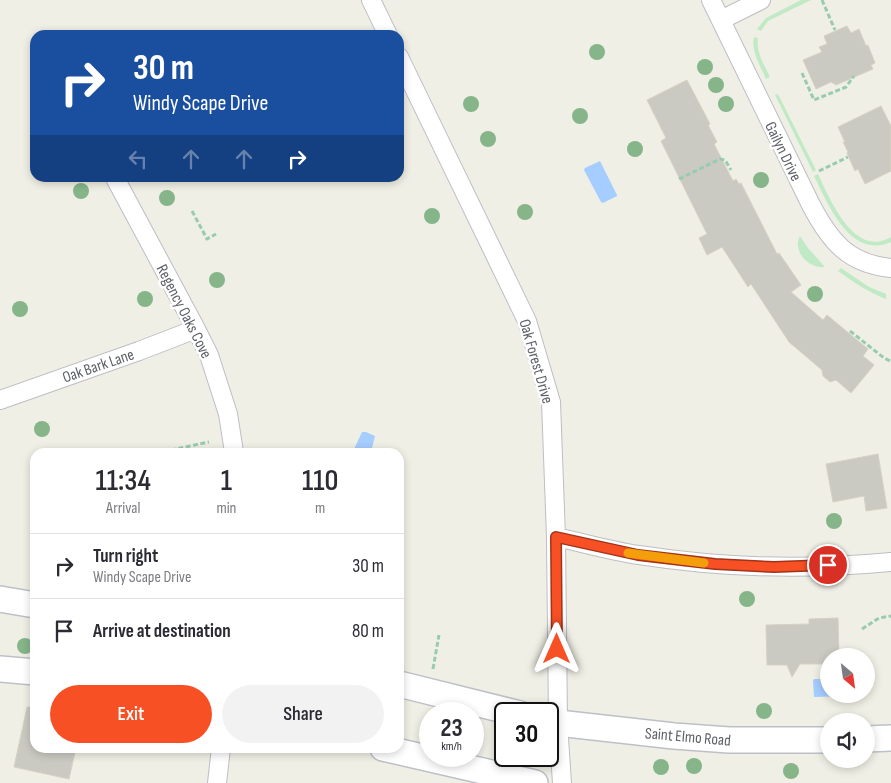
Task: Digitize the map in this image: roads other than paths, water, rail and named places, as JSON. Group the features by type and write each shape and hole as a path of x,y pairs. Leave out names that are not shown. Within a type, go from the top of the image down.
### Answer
{"main road":[{"path":"0,599 30,604"},
{"path":"0,669 30,672"},
{"path":"404,685 494,708"},
{"name":"Saint Elmo Road","path":"559,723 674,736 729,740 820,740"},
{"path":"875,739 891,738"},
{"path":"404,753 535,783"}],"street":[{"path":"371,0 386,30"},
{"name":"Gailyn Drive","path":"711,0 811,205 830,236 852,257 879,267 891,268"},
{"path":"721,20 762,0"},
{"name":"Oak Forest Drive","path":"404,67 527,321 551,402 556,537 553,702"},
{"name":"Regency Oaks Cove","path":"117,182 209,355 228,414 233,448"},
{"name":"Oak Bark Lane","path":"0,400 196,329"},
{"path":"556,537 638,555 715,564 774,567 891,562"},
{"path":"217,783 221,753"},
{"name":"Oak Forest Drive","path":"559,763 562,783"}],"water":[{"path":"600,161 617,195 603,203 584,170"},
{"path":"362,432 375,436 372,448 355,447"},
{"path":"814,679 820,679 820,697 814,697"}]}
